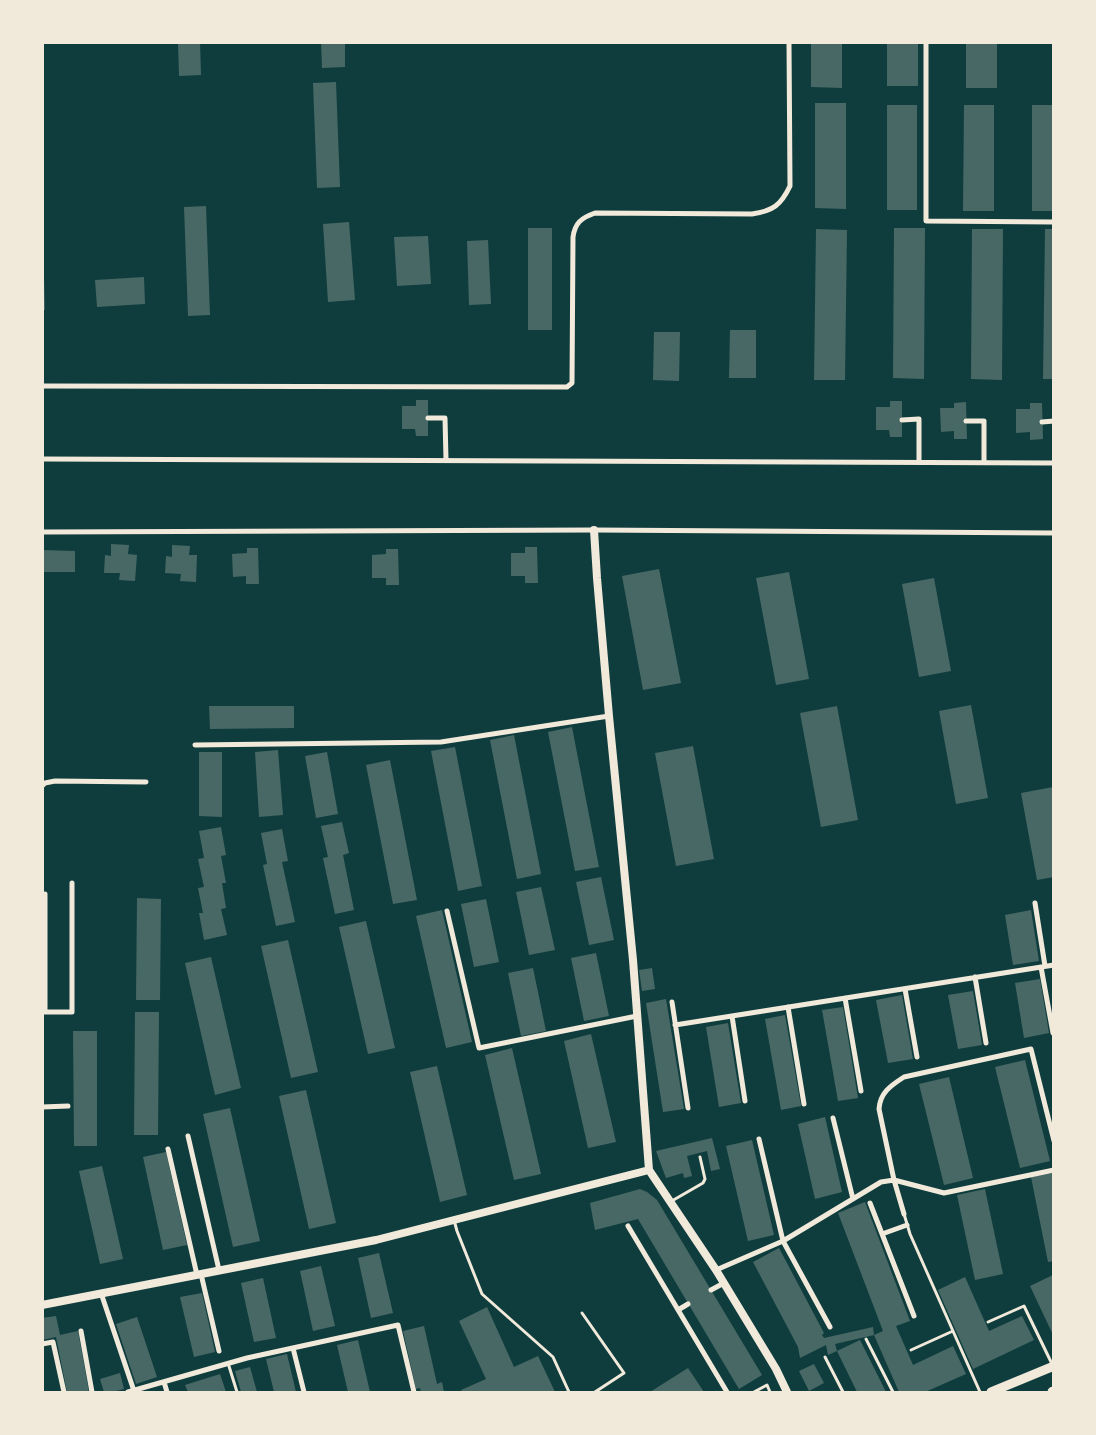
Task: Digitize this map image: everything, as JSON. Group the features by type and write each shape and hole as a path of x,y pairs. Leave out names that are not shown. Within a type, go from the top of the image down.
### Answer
{"main road":[{"path":"991,1392 1053,1366"}],"street":[{"path":"42,386 568,387 572,383 573,237 579,220 595,213 752,214 771,210 778,204 790,186 789,42"},
{"path":"926,42 926,221 1054,222"},
{"path":"428,418 445,418 446,460"},
{"path":"902,420 919,419 919,462"},
{"path":"966,421 984,421 984,462"},
{"path":"1042,422 1054,422"},
{"path":"42,458 1054,463"},
{"path":"42,532 594,530 1054,533"},
{"path":"594,530 649,1170 716,1270 776,1369 787,1392"},
{"path":"195,745 441,742 609,716"},
{"path":"42,786 45,783 55,782 146,782"},
{"path":"45,894 44,1012 72,1012 72,883"},
{"path":"1035,903 1053,1033"},
{"path":"447,911 479,1048 637,1016"},
{"path":"675,1025 1054,965"},
{"path":"975,977 986,1043"},
{"path":"905,989 917,1057"},
{"path":"845,998 861,1091"},
{"path":"672,1002 688,1108"},
{"path":"788,1007 804,1104"},
{"path":"732,1016 746,1101"},
{"path":"904,1214 894,1180 879,1109 880,1099 892,1085 914,1074 1031,1049 1054,1141"},
{"path":"42,1106 68,1106"},
{"path":"833,1118 853,1199"},
{"path":"188,1136 218,1270"},
{"path":"759,1139 782,1241 830,1327"},
{"path":"168,1149 219,1351"},
{"path":"42,1305 376,1240 649,1170"},
{"path":"716,1270 782,1241 881,1182 894,1180 944,1193 1054,1170"},
{"path":"870,1203 914,1316"},
{"path":"882,1234 907,1225"},
{"path":"628,1226 727,1392"},
{"path":"711,1290 724,1283"},
{"path":"101,1294 131,1392 228,1363 398,1325 414,1392"},
{"path":"678,1310 688,1304"},
{"path":"82,1331 92,1392"},
{"path":"42,1344 53,1342 64,1392"},
{"path":"293,1348 304,1392"},
{"path":"164,1382 167,1392"}],"lane":[{"path":"670,1202 703,1183 705,1179 700,1157"},
{"path":"904,1214 907,1225 980,1392"},
{"path":"454,1220 482,1294 553,1357 569,1392"},
{"path":"988,1322 1024,1306 1053,1366"},
{"path":"582,1314 624,1372 596,1392"},
{"path":"911,1350 953,1331"},
{"path":"866,1338 893,1392"},
{"path":"825,1357 843,1392"},
{"path":"228,1363 237,1392"},
{"path":"754,1392 767,1385 770,1392"}],"building":[{"path":"178,42 200,42 201,75 179,76"},
{"path":"321,42 345,42 345,67 322,68"},
{"path":"811,42 842,42 842,88 811,87"},
{"path":"887,42 918,42 918,86 887,86"},
{"path":"966,42 997,42 997,88 966,88"},
{"path":"336,82 340,187 317,188 313,83"},
{"path":"815,103 846,103 846,209 815,208"},
{"path":"887,105 917,105 917,210 887,210"},
{"path":"964,105 994,105 994,211 963,211"},
{"path":"1032,105 1054,105 1054,211 1032,211"},
{"path":"206,206 210,315 188,316 184,207"},
{"path":"349,222 355,300 328,302 323,224"},
{"path":"528,228 552,228 552,330 528,330"},
{"path":"894,228 925,228 924,379 893,378"},
{"path":"816,229 847,230 845,380 814,380"},
{"path":"972,229 1003,229 1002,380 971,379"},
{"path":"1045,229 1054,229 1054,379 1043,379"},
{"path":"428,236 431,284 397,286 394,237"},
{"path":"488,240 491,304 469,305 467,241"},
{"path":"42,276 44,276 45,310 42,310"},
{"path":"144,277 145,304 97,307 95,280"},
{"path":"730,330 756,330 756,378 729,378"},
{"path":"654,332 680,332 679,381 653,380"},
{"path":"416,400 428,400 428,436 416,436 415,429 402,429 402,406 416,406"},
{"path":"890,401 902,401 902,437 890,437 889,430 876,430 876,407 890,407"},
{"path":"966,402 967,439 954,439 954,431 941,432 940,408 954,408 954,403"},
{"path":"1030,403 1042,403 1043,439 1030,440 1030,432 1016,433 1016,409 1030,409"},
{"path":"111,544 129,545 128,554 137,555 135,581 119,580 120,573 104,573 105,555 111,556"},
{"path":"172,545 190,546 189,555 197,555 196,582 180,581 181,574 165,573 166,556 172,557"},
{"path":"525,547 537,547 538,583 525,583 525,576 511,576 511,553 525,553"},
{"path":"247,548 258,548 259,584 246,584 246,576 233,577 232,554 247,553"},
{"path":"386,549 398,549 399,585 386,585 386,578 372,578 372,555 386,554"},
{"path":"42,550 75,551 75,572 42,572"},
{"path":"659,569 681,683 643,690 622,576"},
{"path":"789,572 809,679 776,685 756,578"},
{"path":"934,578 951,671 919,677 902,584"},
{"path":"971,705 988,798 956,804 939,711"},
{"path":"209,706 294,706 294,728 210,729"},
{"path":"837,706 858,820 821,827 800,713"},
{"path":"572,727 599,867 575,871 548,732"},
{"path":"514,735 541,874 517,879 490,740"},
{"path":"693,746 714,859 676,866 655,753"},
{"path":"455,747 482,886 458,891 431,751"},
{"path":"278,750 283,815 259,817 255,752"},
{"path":"199,752 222,752 222,817 199,816"},
{"path":"327,752 338,814 316,818 305,756"},
{"path":"390,760 417,900 393,904 366,765"},
{"path":"1053,787 1054,877 1037,880 1021,793"},
{"path":"342,822 349,853 343,855 354,910 335,914 323,858 328,857 321,826"},
{"path":"221,827 226,855 221,856 226,883 222,883 226,908 221,909 227,935 204,940 199,913 203,913 198,888 204,887 198,859 204,858 199,831"},
{"path":"282,829 288,861 282,862 295,922 276,926 263,865 267,864 261,833"},
{"path":"601,877 614,940 589,945 576,882"},
{"path":"541,887 555,950 529,955 516,892"},
{"path":"137,898 161,899 160,1000 136,1000"},
{"path":"486,899 499,962 474,967 461,904"},
{"path":"442,910 472,1042 446,1048 416,916"},
{"path":"1031,910 1039,961 1013,965 1005,915"},
{"path":"366,921 395,1048 368,1054 339,927"},
{"path":"288,940 318,1072 291,1078 261,946"},
{"path":"596,953 609,1016 584,1021 571,958"},
{"path":"211,957 241,1088 215,1095 185,963"},
{"path":"533,968 546,1031 521,1036 508,973"},
{"path":"652,968 655,989 642,991 639,970"},
{"path":"1040,979 1049,1033 1024,1038 1015,983"},
{"path":"973,991 982,1045 958,1049 948,995"},
{"path":"902,995 913,1059 888,1063 876,1000"},
{"path":"666,999 684,1109 663,1112 646,1003"},
{"path":"843,1007 858,1098 838,1101 822,1010"},
{"path":"135,1012 159,1012 158,1135 134,1135"},
{"path":"785,1015 801,1106 781,1110 765,1019"},
{"path":"728,1023 741,1103 719,1107 706,1027"},
{"path":"73,1031 97,1031 97,1146 74,1146"},
{"path":"591,1034 616,1142 588,1148 564,1041"},
{"path":"512,1048 541,1174 514,1180 485,1055"},
{"path":"1025,1060 1050,1161 1020,1168 995,1067"},
{"path":"437,1066 467,1195 440,1202 410,1072"},
{"path":"949,1077 973,1178 944,1185 919,1084"},
{"path":"306,1090 336,1223 309,1229 279,1096"},
{"path":"230,1108 260,1241 233,1247 203,1114"},
{"path":"825,1117 842,1192 815,1199 798,1124"},
{"path":"712,1138 720,1169 711,1171 707,1151 687,1156 692,1176 684,1178 683,1173 666,1178 656,1151"},
{"path":"752,1140 774,1235 748,1241 726,1146"},
{"path":"166,1152 187,1245 163,1250 143,1157"},
{"path":"102,1166 123,1259 100,1264 79,1171"},
{"path":"1054,1173 1054,1261 1048,1262 1031,1177"},
{"path":"640,1189 657,1200 762,1375 739,1389 638,1219 595,1230 590,1203"},
{"path":"985,1189 1003,1274 975,1280 957,1195"},
{"path":"865,1202 910,1321 896,1326 913,1365 953,1346 966,1374 925,1392 899,1392 874,1335 883,1331 838,1213"},
{"path":"779,1248 824,1333 822,1335 824,1338 873,1327 874,1335 835,1344 837,1351 828,1355 826,1345 800,1358 798,1347 753,1262"},
{"path":"379,1253 393,1313 371,1318 358,1258"},
{"path":"321,1266 335,1326 313,1331 300,1271"},
{"path":"1053,1275 1054,1277 1054,1337 1030,1286"},
{"path":"965,1277 989,1331 1022,1316 1034,1340 973,1369 938,1290"},
{"path":"263,1278 276,1338 254,1342 241,1283"},
{"path":"202,1293 215,1352 194,1357 180,1297"},
{"path":"487,1307 514,1367 538,1356 555,1392 462,1392 461,1390 486,1379 459,1321"},
{"path":"56,1316 60,1335 78,1331 89,1392 67,1392 56,1337 42,1340 42,1318"},
{"path":"137,1317 157,1377 136,1384 116,1324"},
{"path":"424,1326 437,1384 442,1382 444,1392 421,1392 420,1388 416,1389 403,1331"},
{"path":"358,1340 370,1392 348,1392 337,1345"},
{"path":"860,1340 886,1392 857,1392 837,1351"},
{"path":"287,1354 296,1392 274,1392 266,1359"},
{"path":"814,1364 824,1383 809,1391 799,1371"},
{"path":"250,1367 257,1392 241,1392 235,1371"},
{"path":"688,1368 704,1392 650,1392"},
{"path":"120,1373 124,1389 104,1392 100,1379"},
{"path":"220,1374 226,1392 188,1392 185,1385"}]}
